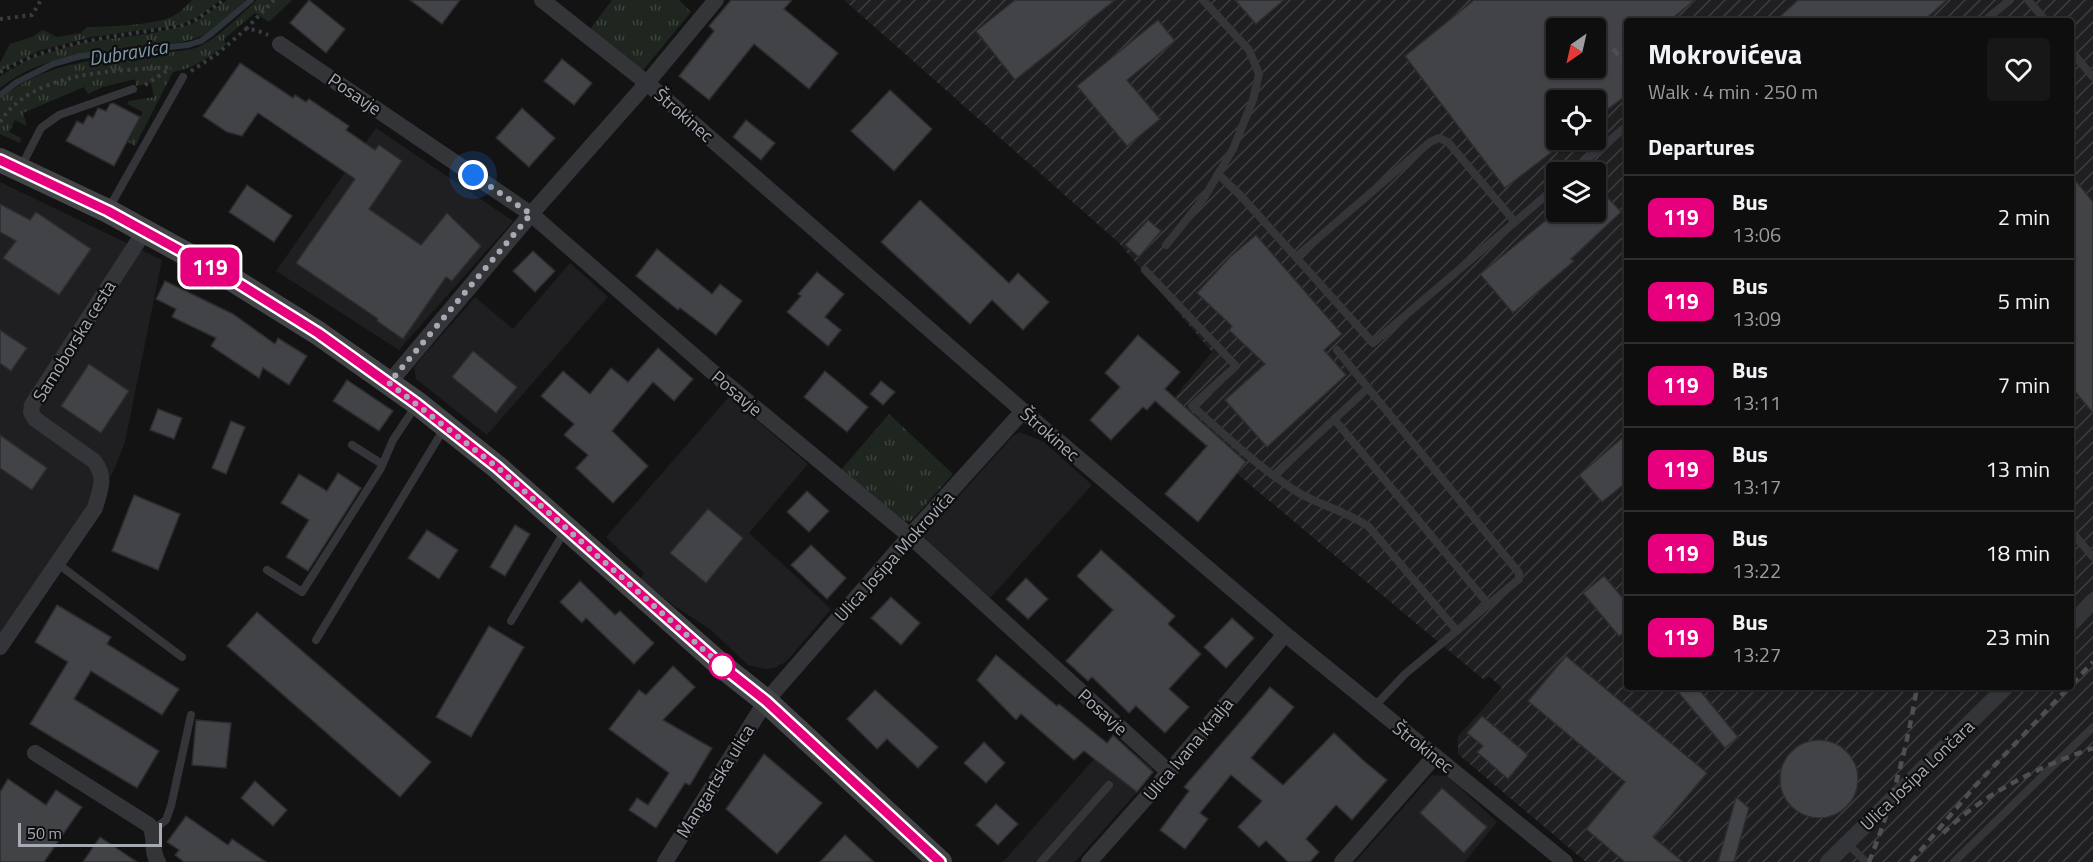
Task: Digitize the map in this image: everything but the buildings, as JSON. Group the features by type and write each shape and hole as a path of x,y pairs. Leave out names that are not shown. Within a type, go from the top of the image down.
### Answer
{"street":[{"name":"Štrokinec","path":"542,0 647,83 1023,411 1285,634 1373,708 1565,862"},
{"path":"389,383 531,214 717,0"},
{"name":"Posavje","path":"280,44 531,214 724,382 910,536 1169,772"},
{"path":"10,165 108,211 230,278 318,333 389,383 497,467 723,667 766,701 940,862"},
{"name":"Samoborska cesta","path":"0,647 95,508 102,481 101,470 94,461 35,419 31,412 32,405 144,232"},
{"name":"Ulica Josipa Mokrovića","path":"766,701 1023,411"},
{"path":"2074,621 2093,602"},
{"name":"Ulica Ivana Kralja","path":"1089,862 1169,772 1285,634"},
{"name":"Ulica Josipa Lončara","path":"1828,862 2003,690"},
{"name":"Mangartska ulica","path":"665,862 766,701"},
{"path":"35,753 144,820 153,830 153,853 158,862"},
{"path":"1342,862 1435,756"}],"lane":[{"path":"1166,245 1204,198 1233,149 1253,100 1259,74 1249,50 1203,0"},
{"path":"1988,18 2010,0"},
{"path":"2028,0 2043,18"},
{"path":"2074,54 2093,77"},
{"path":"108,211 184,73"},
{"path":"10,165 41,128 59,115 133,89"},
{"path":"1584,162 1624,129"},
{"path":"1296,257 1430,142 1439,138 1448,142 1515,222"},
{"path":"1218,174 1241,196 1374,343 1546,195"},
{"path":"1145,270 1236,366 1192,406 1242,450 1298,492 1325,507 1356,518 1369,527 1457,631"},
{"path":"1337,350 1520,573 1519,579 1405,674 1373,708"},
{"path":"1274,475 1368,388"},
{"path":"267,570 302,592 417,404"},
{"path":"1334,419 1489,605"},
{"path":"316,640 445,426"},
{"path":"352,445 382,464"},
{"path":"511,621 567,529"},
{"path":"2074,534 2093,558"},
{"path":"58,564 182,657"},
{"path":"153,830 166,820 171,806 191,715"},
{"path":"1954,862 2093,727"},
{"path":"1041,862 1108,785"},
{"path":"1847,843 1866,862"}],"path":[{"path":"0,19 32,15 41,0"},
{"path":"0,72 37,54 70,44 183,25 197,19 224,0"},
{"path":"184,73 193,70 217,54 274,0"},
{"path":"246,29 265,33 280,44"},
{"path":"0,122 14,104 44,87 68,79 106,72 178,67"},
{"path":"133,89 152,82 172,68"},
{"path":"184,73 193,70"}],"shaded area":[{"path":"844,0 2093,0 2093,862 1586,862 1458,754 1458,736 1502,688 1489,676 1484,680 1164,410 1212,352 1118,242"},
{"path":"376,128 513,221 399,350 276,271"},
{"path":"0,182 162,260 125,442 113,472 0,646"},
{"path":"570,263 608,297 487,435 416,379 414,368 419,361 475,297 513,329"},
{"path":"729,397 808,464 749,533 831,609 787,661 775,668 765,669 748,665 710,629 674,606 640,579 644,573 606,537"},
{"path":"1020,432 1044,442 1092,485 990,598 922,537 1013,436"},
{"path":"1113,735 1152,768 1151,775 1137,792 1075,862 1003,862 1094,759"},
{"path":"1432,775 1447,776 1497,822 1465,862 1355,862"}],"green space":[{"path":"192,0 220,0 201,15 180,25 91,37 38,51 0,71 0,63 10,44 32,37 43,30 57,37 81,33 87,27 151,22 169,18"},
{"path":"227,0 246,0 205,34 194,39 73,56 35,67 0,88 0,76 31,58 82,43 154,33 192,24"},
{"path":"257,0 292,0 269,22 255,13 224,39 226,45 194,65 173,72 135,146 128,142 143,112 127,104 129,101 154,97 151,83 136,86 135,79 103,87 88,94 84,87 23,113 27,126 15,120 9,132 21,138 20,143 0,134 0,99 35,77 72,64 192,49 218,35"},
{"path":"612,0 679,0 691,12 643,70 588,32"},
{"path":"889,414 953,474 910,522 905,521 840,471"},
{"path":"889,474 900,481 909,495 904,502 898,503 876,487"}],"waterway":[{"name":"Dubravica","path":"0,95 17,82 53,64 81,56 188,45 201,41 251,0"}],"railway":[{"path":"1613,49 1624,61"},
{"path":"2074,682 2093,662"},
{"path":"1869,862 1898,776 1916,690"},
{"path":"1911,862 1975,786 2066,690"},
{"path":"1943,833 1976,806 2013,783 2093,748"}],"bus line":[{"name":"119","path":"0,160 108,211 230,278 318,333 417,404 497,467 723,667 766,701 940,862"}],"route":[{"path":"473,175 531,214 389,383 497,467 722,666"}]}
